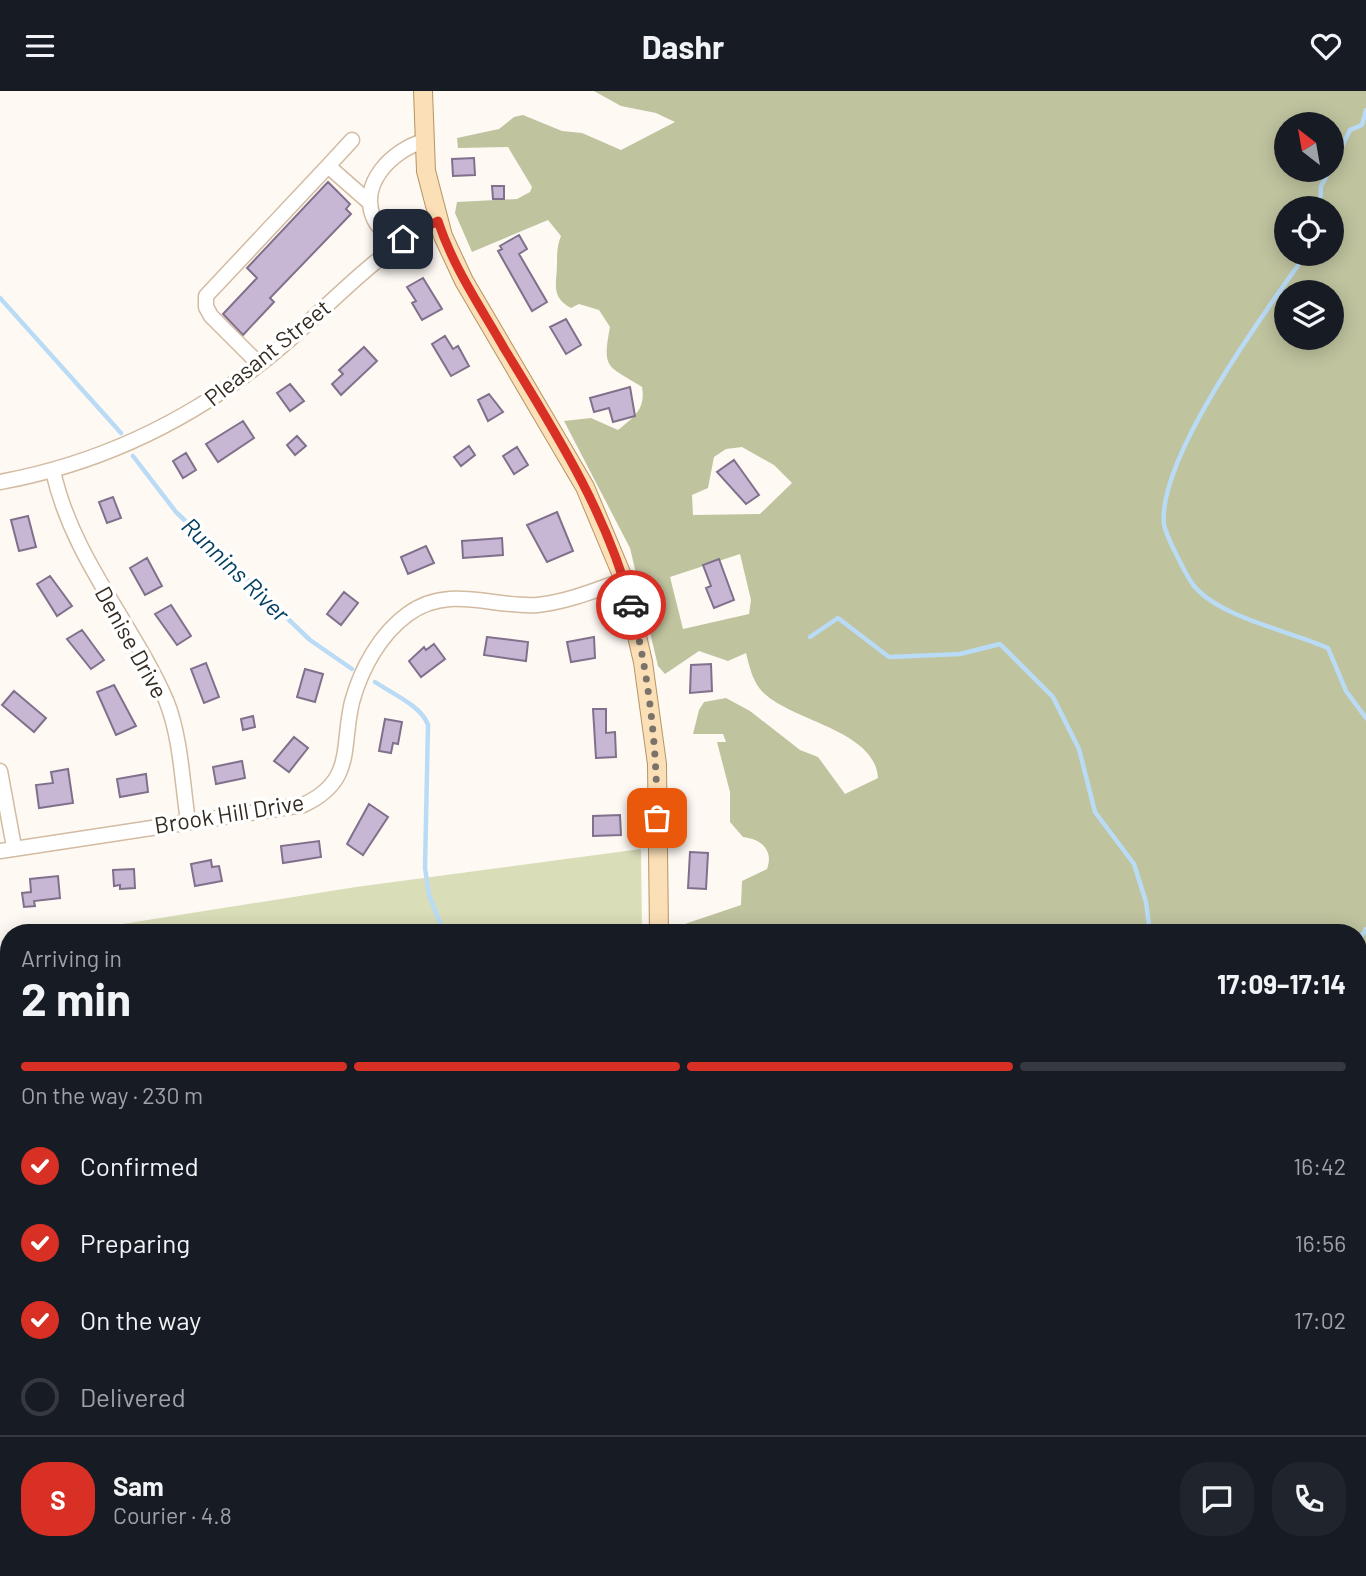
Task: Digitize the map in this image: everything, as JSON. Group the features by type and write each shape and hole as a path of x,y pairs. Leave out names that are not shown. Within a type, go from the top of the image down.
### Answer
{"main road":[{"path":"423,91 426,171 438,221 457,268 585,487 624,580 643,662 657,764 659,924"}],"street":[{"path":"259,364 211,316 206,307 206,296 352,140"},
{"path":"395,244 374,221 369,202 374,185 391,156 424,141"},
{"path":"328,166 369,202"},
{"name":"Pleasant Street","path":"0,482 53,471 109,452 178,420 259,364 395,244 438,221"},
{"name":"Denise Drive","path":"53,471 61,506 79,547 166,701 174,731 188,821"},
{"name":"Brook Hill Drive","path":"7,849 296,806 316,798 327,790 342,769 352,702 367,663 389,631 416,609 454,597 517,605 554,603 624,580"},
{"path":"0,771 7,849"}],"green space":[{"path":"594,91 1366,91 1366,924 685,924 741,905 742,881 767,869 769,862 764,847 755,840 743,837 730,822 730,792 717,742 726,742 723,734 693,734 699,710 704,702 726,698 750,711 800,750 818,757 845,794 878,778 873,761 862,747 846,736 772,700 760,689 746,653 728,661 699,651 665,674 658,666 630,548 564,421 591,418 618,430 640,407 642,387 610,365 607,351 610,327 599,310 579,304 571,308 564,304 557,294 561,236 548,220 472,252 455,213 457,202 517,199 530,192 532,187 508,147 458,148 457,138 499,129 514,117 523,115 562,131 582,133 621,150 675,122 656,113 621,106","holes":["742,447 774,465 792,483 760,514 693,515 692,495 708,488 714,457 726,449","740,554 751,600 749,614 683,629 670,577"]},
{"path":"641,849 642,924 123,924 356,887"}],"building":[{"path":"474,158 475,175 453,176 452,159"},
{"path":"328,182 350,204 346,209 351,214 270,298 274,302 243,335 223,314 257,278 247,268"},
{"path":"492,186 504,186 504,199 493,199"},
{"path":"519,235 527,249 519,254 547,302 532,311 498,251 502,249 500,246"},
{"path":"423,278 442,309 422,320 412,303 416,301 407,287"},
{"path":"566,319 581,345 566,354 550,327"},
{"path":"445,336 453,349 458,346 469,366 451,376 432,344"},
{"path":"364,347 377,361 341,395 332,384 343,374 339,370"},
{"path":"290,384 304,401 290,411 277,393"},
{"path":"630,387 635,416 613,422 609,408 594,412 590,398"},
{"path":"489,394 503,412 488,421 478,400"},
{"path":"243,421 254,438 218,462 206,444"},
{"path":"297,436 306,446 295,455 287,445"},
{"path":"469,446 475,455 461,466 454,457"},
{"path":"517,447 528,465 514,474 503,456"},
{"path":"186,453 196,470 183,478 173,461"},
{"path":"734,460 759,495 746,504 717,472"},
{"path":"113,497 121,518 107,523 99,502"},
{"path":"557,512 573,551 547,562 527,525"},
{"path":"28,516 36,547 19,551 11,520"},
{"path":"502,538 503,555 463,558 462,541"},
{"path":"426,546 434,563 408,574 401,557"},
{"path":"147,558 162,586 145,595 130,568"},
{"path":"719,559 734,600 714,608 706,588 711,586 703,565"},
{"path":"50,576 72,606 57,616 37,584"},
{"path":"344,592 358,603 341,625 327,614"},
{"path":"171,605 191,636 177,645 155,614"},
{"path":"82,630 104,660 91,669 67,639"},
{"path":"487,637 528,642 526,661 484,655"},
{"path":"594,637 595,658 571,662 567,642"},
{"path":"434,644 445,659 421,677 409,661 424,647 426,650"},
{"path":"206,663 219,697 204,703 191,669"},
{"path":"711,664 712,691 690,693 691,665"},
{"path":"305,669 323,674 315,702 297,697"},
{"path":"114,685 136,726 116,735 97,692"},
{"path":"14,691 46,718 34,732 2,705"},
{"path":"593,709 606,709 606,733 615,732 616,757 596,758"},
{"path":"253,716 255,727 243,730 241,719"},
{"path":"385,719 402,722 398,744 393,743 391,753 379,751"},
{"path":"294,737 308,748 289,772 274,761"},
{"path":"242,761 245,778 216,784 213,767"},
{"path":"68,769 73,803 39,808 36,785 53,783 51,772"},
{"path":"146,774 148,792 120,797 117,779"},
{"path":"369,804 388,817 363,855 347,844"},
{"path":"620,815 621,835 593,836 593,816"},
{"path":"319,841 321,857 283,863 281,846"},
{"path":"690,852 708,853 706,889 688,888"},
{"path":"211,860 212,867 219,866 222,881 195,886 191,864"},
{"path":"134,869 135,888 120,889 120,885 114,886 113,870"},
{"path":"58,876 60,898 34,901 35,906 24,907 22,893 31,892 30,879"}],"waterway":[{"path":"1344,142 1350,130 1362,125 1366,110"},
{"path":"1321,196 1323,182"},
{"path":"1297,266 1242,346 1196,424 1166,496 1164,524 1186,574 1206,597 1257,623 1328,648 1346,691 1366,718"},
{"name":"Runnins River","path":"0,298 121,433"},
{"name":"Runnins River","path":"133,456 176,512 310,640 352,669"},
{"path":"810,637 838,618 889,657 960,654 1000,644 1053,697 1079,749 1095,812 1134,864 1146,902 1149,924"},
{"name":"Runnins River","path":"375,682 413,706 428,725 425,868 429,895 440,924"}],"way so far":[{"path":"631,605 650,705 657,764 657,818"}],"route":[{"path":"403,239 438,221 457,268 585,487 611,543 631,605"}]}
